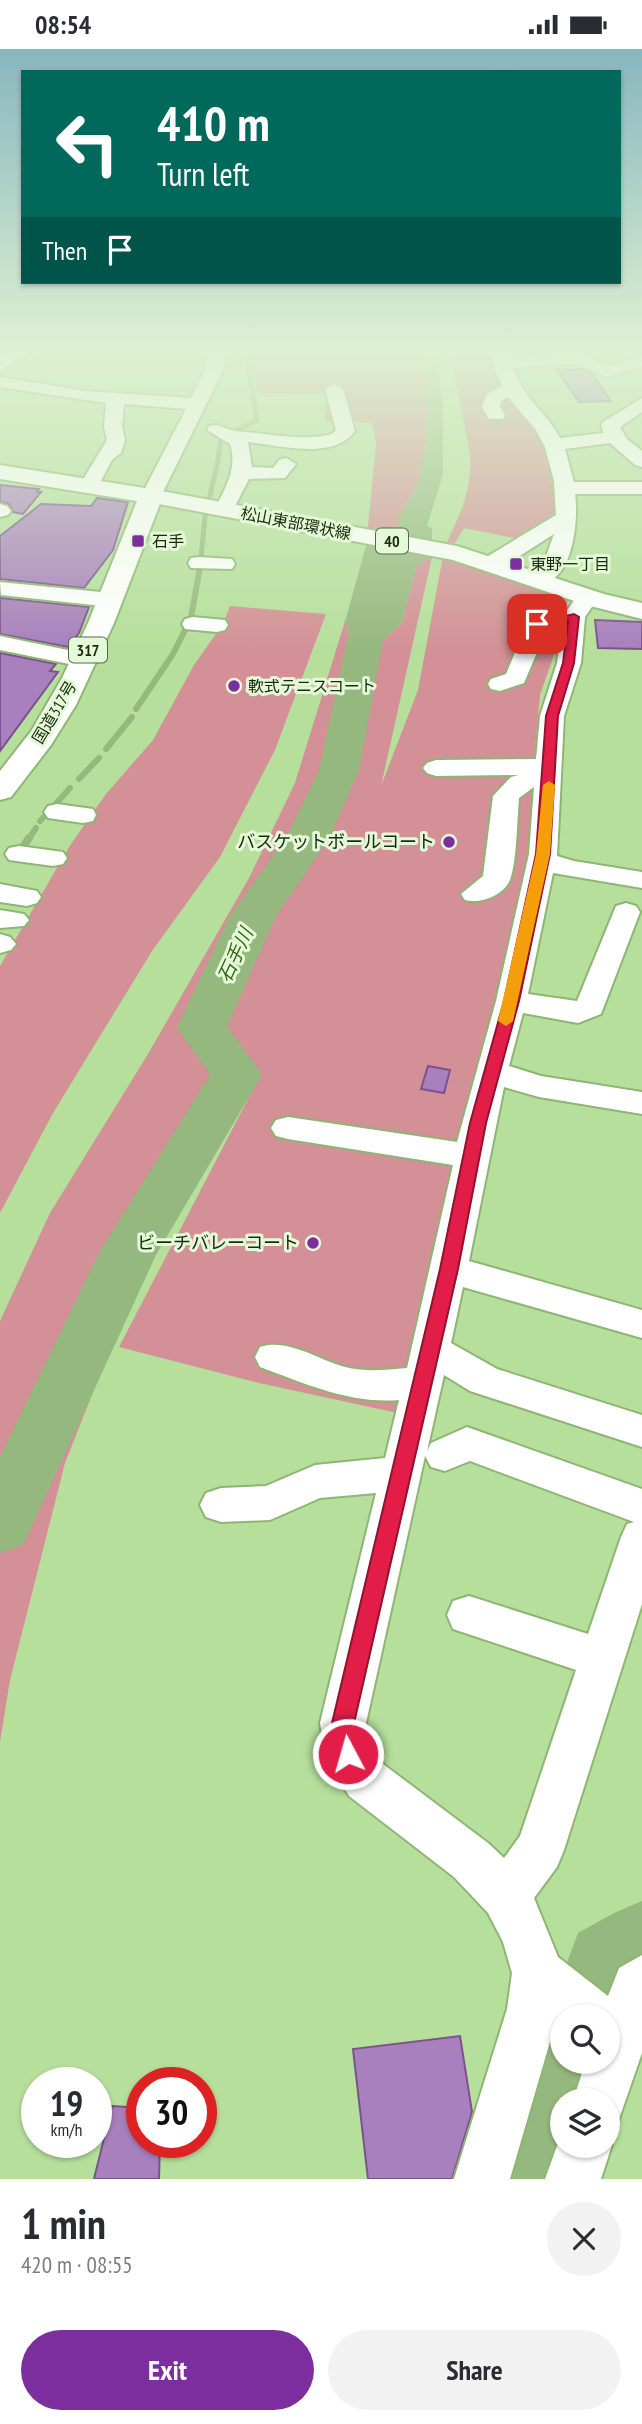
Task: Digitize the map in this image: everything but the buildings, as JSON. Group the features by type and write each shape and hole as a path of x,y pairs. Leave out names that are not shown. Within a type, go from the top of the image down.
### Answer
{"main road":[{"path":"0,472 151,496"},
{"name":"松山東部環状線","path":"151,496 447,551 537,578 581,607 642,611"},
{"name":"国道317号","path":"0,792 46,731 84,660 111,600 151,496"}],"street":[{"path":"89,486 104,457 112,450"},
{"path":"151,496 175,450"},
{"path":"224,510 240,450"},
{"path":"537,578 553,566 564,536 567,517 565,488 555,450"},
{"path":"236,469 278,474 286,464"},
{"path":"565,488 641,500"},
{"path":"494,563 567,517"},
{"path":"199,563 224,564"},
{"path":"1,588 111,600"},
{"path":"500,684 516,678 537,624 581,607"},
{"path":"581,607 569,663 552,716 542,860 343,1723 348,1754 366,1780 471,1860 506,1895 526,1935 581,2004"},
{"path":"193,624 217,625"},
{"path":"0,643 84,660"},
{"path":"436,768 550,770"},
{"path":"475,894 497,878 506,796 520,783 550,770"},
{"path":"19,854 53,858"},
{"path":"542,860 570,869 642,880"},
{"path":"511,1001 585,1012 590,1007 626,912"},
{"path":"492,1072 539,1086 642,1103"},
{"path":"288,1128 472,1156"},
{"path":"449,1269 642,1324"},
{"path":"274,1357 345,1382 380,1386 426,1366 484,1380 642,1431"},
{"path":"445,1455 467,1443 642,1507"},
{"path":"221,1504 270,1503 315,1482 402,1473"},
{"path":"506,1895 540,1850 642,1537"},
{"path":"469,1615 602,1659"},
{"path":"604,2004 642,1981"},
{"path":"482,2179 533,2009 550,2010"},
{"path":"573,2179 580,2158"}],"shaded area":[{"path":"375,450 425,450 418,481 398,520 401,523 396,530 366,546"},
{"path":"425,450 443,450 443,474 427,526 432,528 432,557 417,564 402,622 375,648 374,656 378,660 374,671 364,682 351,710 345,702 353,671 346,662 351,649 346,618 366,546 396,530 400,523 397,520 418,481"},
{"path":"469,450 547,450 556,512 519,539 464,528 455,543 447,542 465,499"},
{"path":"443,556 568,599 557,646 540,695 534,759 538,803 504,994 465,1110 407,1415 259,1383 119,1347 259,1078 144,1263 65,1463 10,1680 0,1742 0,1540 27,1472 0,1514 0,1321 50,1213 148,1054 249,878 295,783 346,618 351,649 346,662 353,671 345,702 351,709 378,661 374,656 375,648 402,622 417,564 432,557 381,786 418,690"},
{"path":"230,606 326,614 275,750 220,857 152,951 53,1113 0,1213 0,966 69,847 106,794 153,740 194,665 223,624"}],"waterway":[{"path":"217,465 219,450"},
{"path":"201,557 205,517 216,469"},
{"path":"191,618 200,567"},
{"path":"136,709 173,654 188,624"},
{"name":"石手川","path":"0,1525 128,1253 236,1075 202,1027 253,916 308,837 339,770 365,640"},
{"path":"106,749 132,717"},
{"path":"79,779 99,758"},
{"path":"55,805 70,788"},
{"path":"40,821 48,812"},
{"path":"28,840 36,828"},
{"path":"21,850 29,838"},
{"path":"592,2004 607,1962 642,1941"},
{"path":"529,2179 567,2074"}],"slow traffic":[{"path":"506,1021 543,854 549,785"}],"place":[{"name":"石手","path":"138,541"},
{"name":"東野一丁目","path":"516,564"},
{"name":"軟式テニスコート","path":"234,686"},
{"name":"バスケットボールコート","path":"449,842"},
{"name":"ビーチバレーコート","path":"313,1243"}],"route":[{"path":"348,1754 343,1723 449,1269 478,1123 511,1001 543,854 552,716 556,696 569,663 574,617 537,624"}]}
